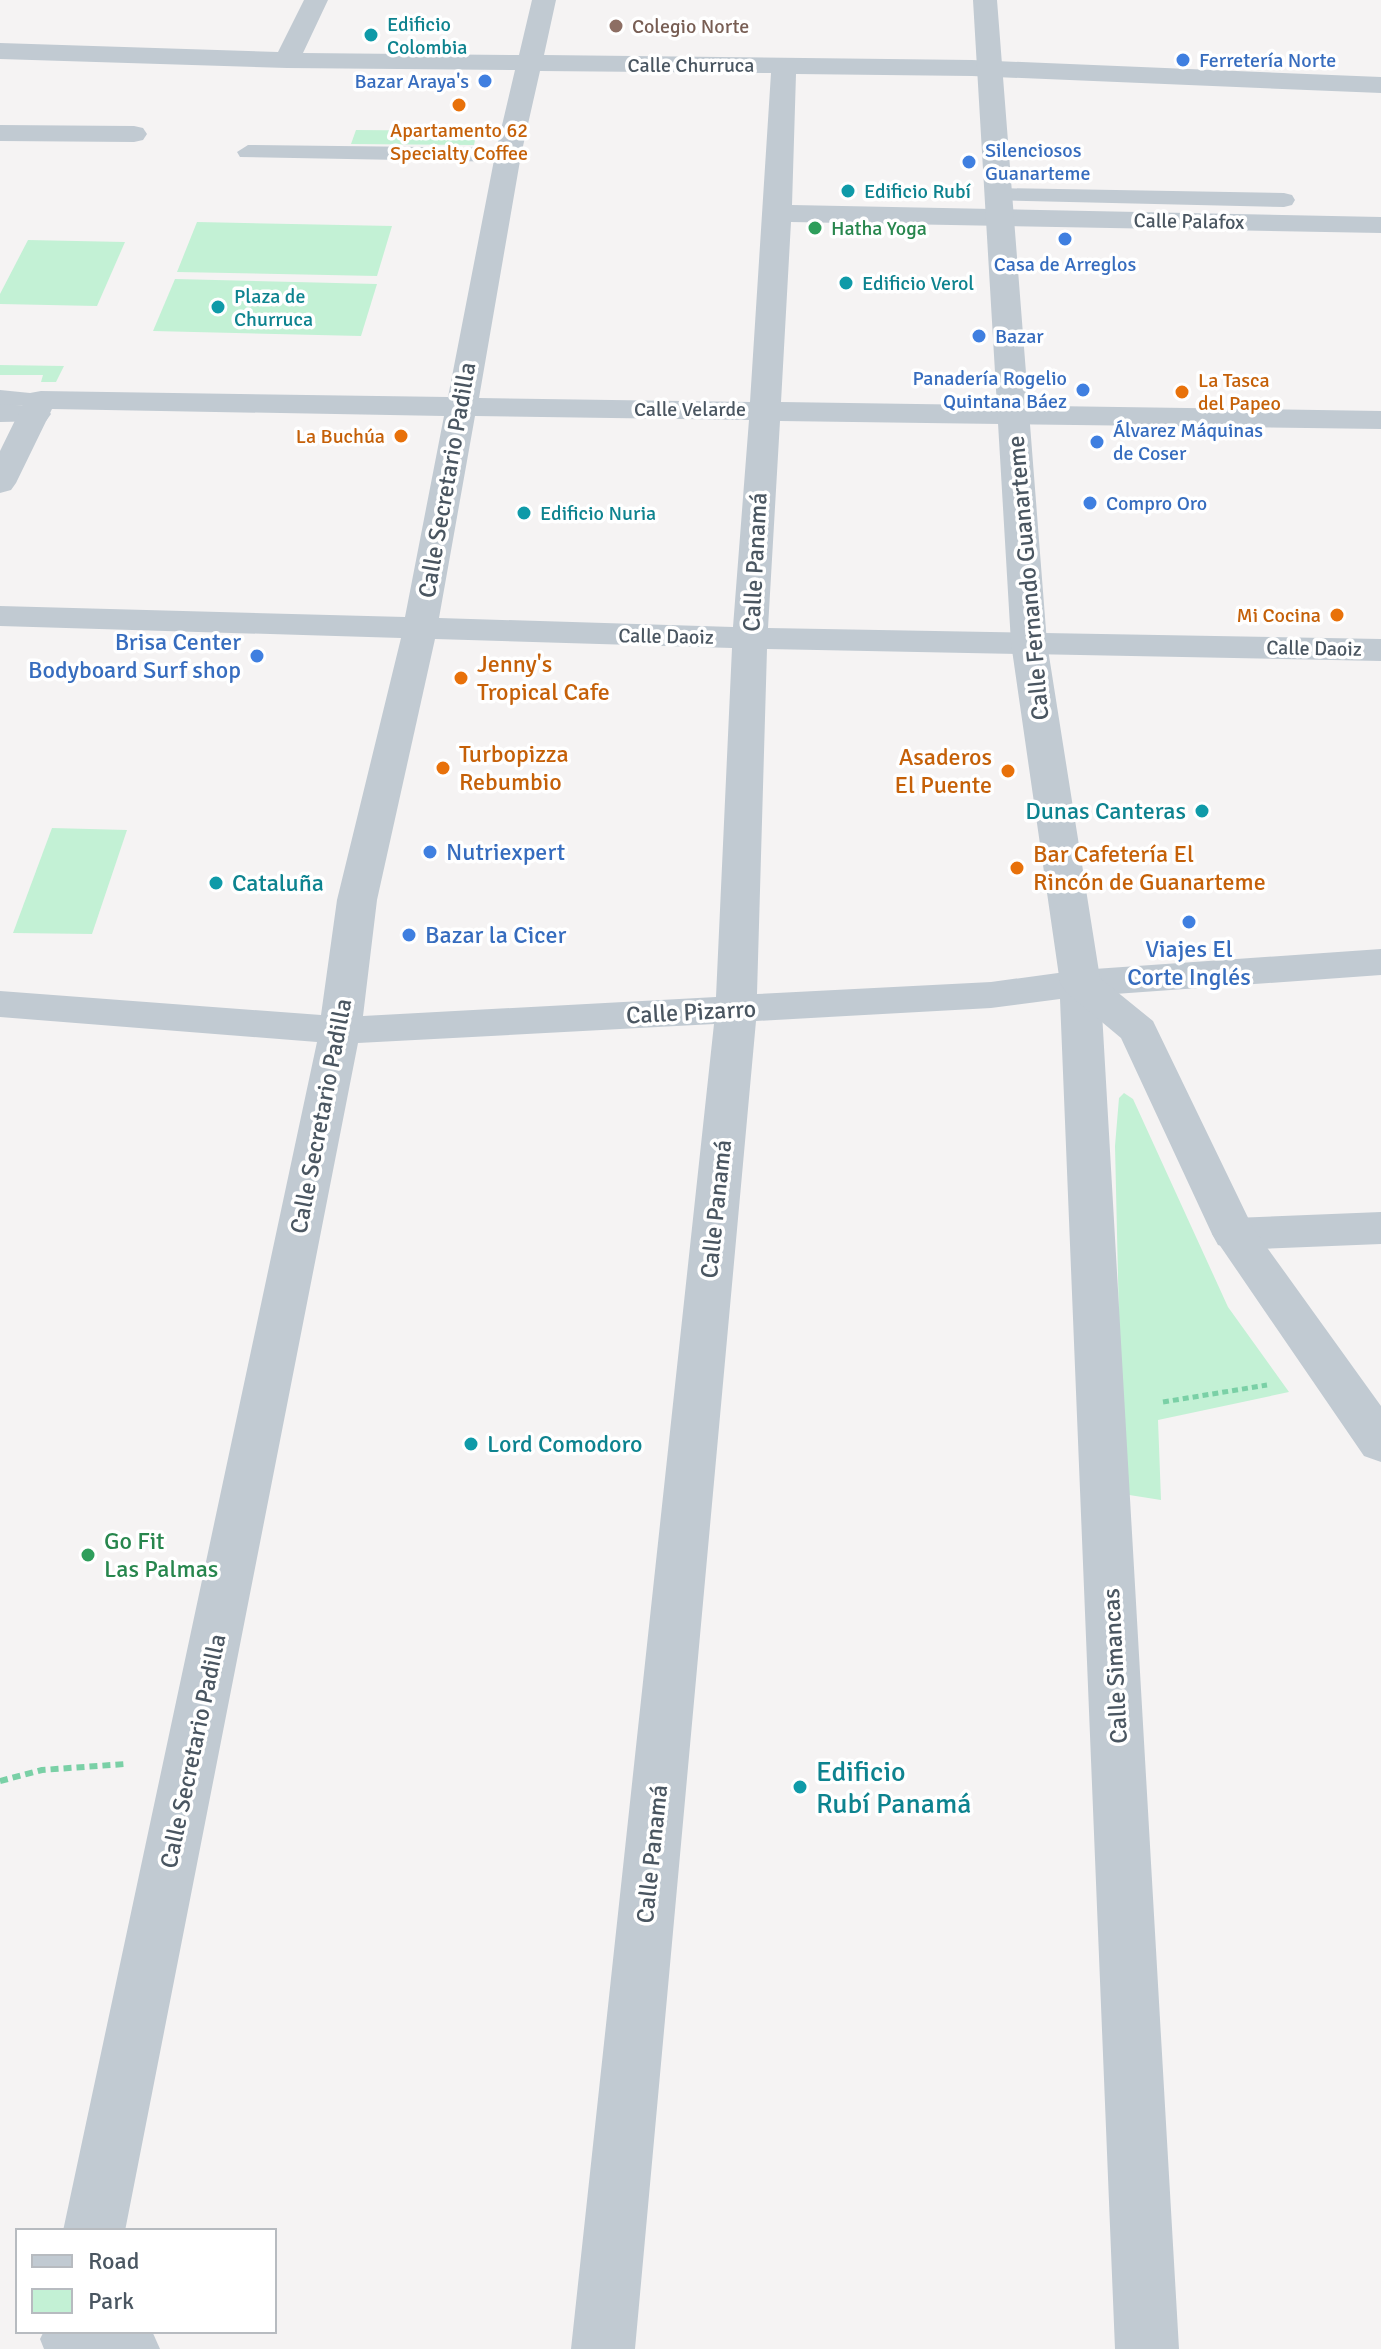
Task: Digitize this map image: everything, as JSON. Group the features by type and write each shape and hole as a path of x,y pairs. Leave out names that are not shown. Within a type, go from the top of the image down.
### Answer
{"street":[{"path":"287,60 316,0"},
{"name":"Calle Secretario Padilla","path":"94,2229 340,1030 357,900 420,630 508,155 544,0"},
{"name":"Calle Fernando Guanarteme","path":"985,0 1029,643 1080,983"},
{"name":"Calle Churruca","path":"0,51 287,60 990,69 1381,85"},
{"name":"Calle Panamá","path":"603,2349 736,1010 750,638 778,213 784,66"},
{"path":"0,133 134,134"},
{"name":"Calle Palafox","path":"778,213 997,206 1381,225"},
{"path":"0,483 38,407"},
{"name":"Calle Velarde","path":"0,413 38,407 460,407 1381,420"},
{"name":"Calle Daoiz","path":"0,616 420,630 1381,650"},
{"name":"Calle Pizarro","path":"0,1004 340,1030 991,995 1080,983 1381,962"},
{"path":"1080,983 1138,1031 1234,1234 1381,1443"},
{"name":"Calle Simancas","path":"1080,983 1147,2349"},
{"path":"1234,1234 1381,1228"}],"lane":[{"path":"248,152 508,155"},
{"path":"997,206 1284,200"},
{"name":"Calle Velarde","path":"0,398 38,407"}],"path":[{"path":"1103,1412 1335,1375"},
{"path":"0,1781 42,1770 190,1761"}],"green space":[{"path":"356,130 477,131 474,145 351,144"},
{"path":"197,222 392,226 377,276 177,272"},
{"path":"28,240 125,242 97,306 0,304 0,294"},
{"path":"175,279 377,284 361,336 153,331"},
{"path":"0,365 64,366 56,382 41,382 43,375 0,375"},
{"path":"52,828 127,830 92,934 13,933"},
{"path":"1124,1093 1133,1099 1228,1307 1289,1392 1158,1420 1161,1500 1123,1494 1115,1146 1119,1098"}],"place":[{"name":"Colegio Norte","path":"616,26"},
{"name":"Edificio Colombia","path":"371,35"},
{"name":"Ferretería Norte","path":"1183,60"},
{"name":"Bazar Araya's","path":"485,81"},
{"name":"Apartamento 62 Specialty Coffee","path":"459,105"},
{"name":"Silenciosos Guanarteme","path":"969,162"},
{"name":"Edificio Rubí","path":"848,191"},
{"name":"Hatha Yoga","path":"815,228"},
{"name":"Casa de Arreglos","path":"1065,239"},
{"name":"Edificio Verol","path":"846,283"},
{"name":"Plaza de Churruca","path":"218,307"},
{"name":"Bazar","path":"979,336"},
{"name":"Panadería Rogelio Quintana Báez","path":"1083,390"},
{"name":"La Tasca del Papeo","path":"1182,392"},
{"name":"La Buchúa","path":"401,436"},
{"name":"Álvarez Máquinas de Coser","path":"1097,442"},
{"name":"Compro Oro","path":"1090,503"},
{"name":"Edificio Nuria","path":"524,513"},
{"name":"Mi Cocina","path":"1337,615"},
{"name":"Brisa Center Bodyboard Surf shop","path":"257,656"},
{"name":"Jenny's Tropical Cafe","path":"461,678"},
{"name":"Turbopizza Rebumbio","path":"443,768"},
{"name":"Asaderos El Puente","path":"1008,771"},
{"name":"Dunas Canteras","path":"1202,811"},
{"name":"Nutriexpert","path":"430,852"},
{"name":"Bar Cafetería El Rincón de Guanarteme","path":"1017,868"},
{"name":"Cataluña","path":"216,883"},
{"name":"Viajes El Corte Inglés","path":"1189,922"},
{"name":"Bazar la Cicer","path":"409,935"},
{"name":"Lord Comodoro","path":"471,1444"},
{"name":"Go Fit Las Palmas","path":"88,1555"},
{"name":"Edificio Rubí Panamá","path":"800,1787"}]}
